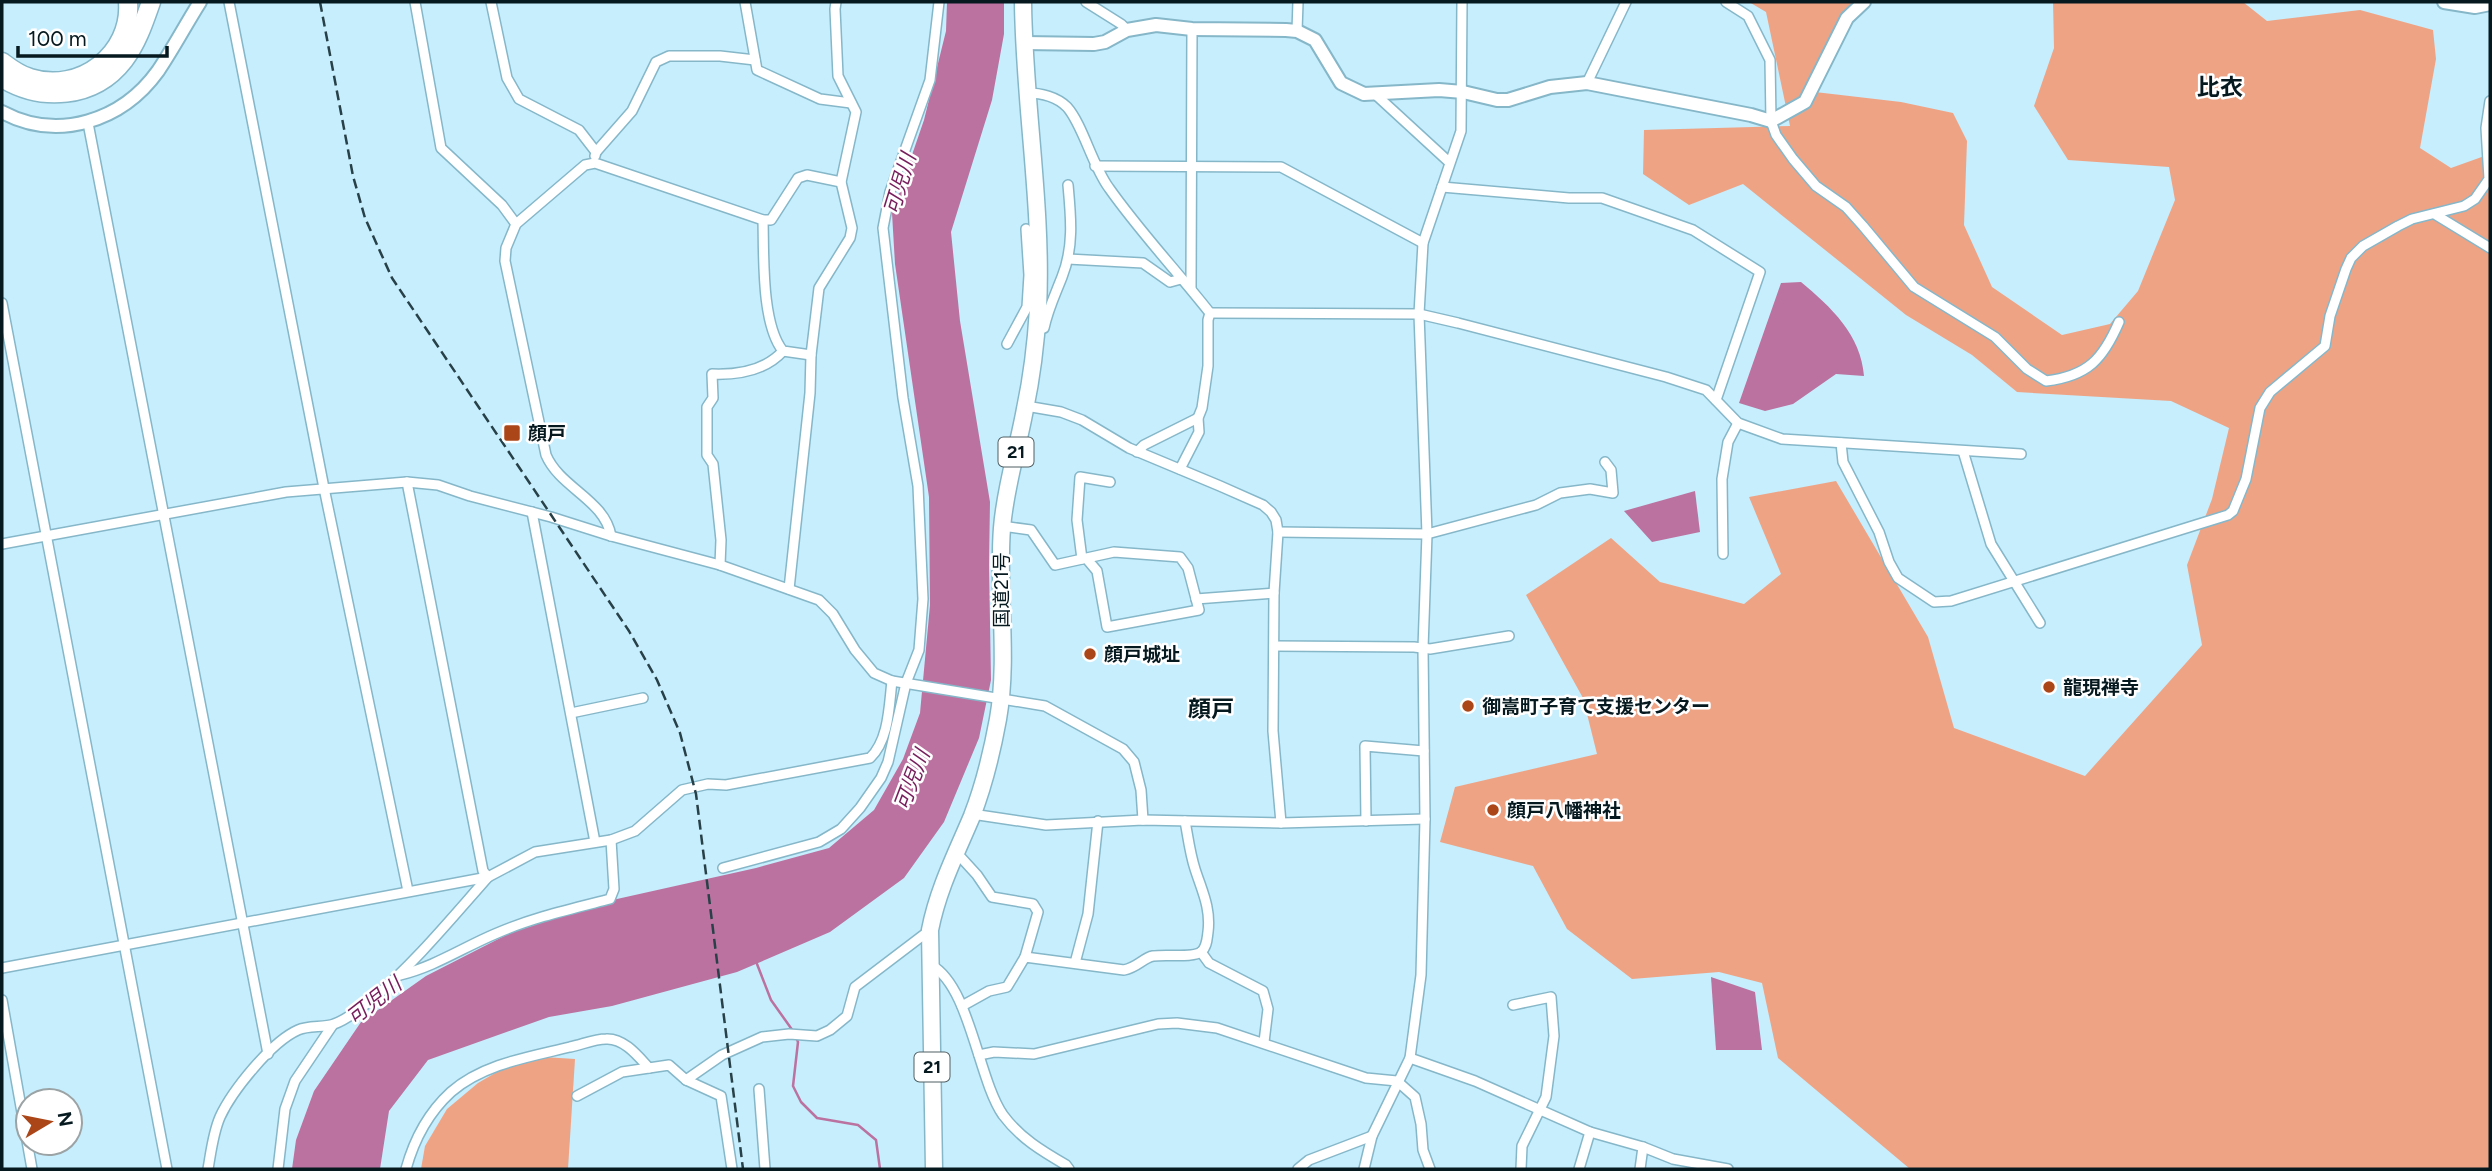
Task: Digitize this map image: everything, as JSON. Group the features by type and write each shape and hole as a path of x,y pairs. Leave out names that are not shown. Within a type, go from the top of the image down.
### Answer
{"highway":[{"path":"2,62 30,78 65,81 81,77 96,69 115,50 127,24 128,2"},
{"path":"2,78 31,92 46,94 73,92 101,82 123,61 132,48 151,2"},
{"name":"国道21号","path":"934,1169 930,930 935,904 972,814 992,750 1002,526 1026,406 1036,329 1032,307 1039,261 1023,2"}],"street":[{"path":"2,112 22,121 47,127 88,123 121,107 157,72 200,2"},
{"path":"229,2 324,488 408,891"},
{"path":"415,2 441,148 502,205 516,224"},
{"path":"491,2 507,78 519,99 579,130 596,152"},
{"path":"744,2 757,70 820,99 851,103"},
{"path":"789,589 819,288 850,238 852,228 841,182 856,112 838,76 836,2"},
{"path":"723,868 819,842 841,829 873,791 888,762 906,683 915,664 922,635 922,538 918,486 903,398 883,228 890,192 930,80 939,2"},
{"path":"1086,2 1127,30"},
{"path":"1297,31 1298,2"},
{"path":"1364,1169 1372,1136 1410,1058 1421,975 1425,819 1423,648 1427,534 1419,314 1423,243 1448,162 1461,131 1462,2"},
{"path":"1587,83 1626,2"},
{"path":"1726,2 1748,16 1770,60 1771,121 1776,135 1816,186 1846,207 1905,279 1995,337 2027,369 2046,381 2074,376 2098,360 2109,346 2119,322"},
{"path":"1024,43 1094,44 1105,42 1127,30 1156,25 1192,29 1264,28 1297,31 1315,40 1341,83 1364,94 1418,89 1463,92 1489,99 1508,100 1550,87 1587,83 1771,121 1805,102 1847,18 1864,2"},
{"path":"2444,2 2475,7 2490,4"},
{"path":"1191,288 1192,29"},
{"path":"595,163 596,152 632,111 656,62 669,56 755,60"},
{"path":"1027,93 1038,93 1056,100 1069,110 1095,166 1109,188 1210,313"},
{"path":"1375,94 1448,162"},
{"path":"1842,443 1843,462 1879,532 1893,570 1903,583 1934,601 1951,601 2228,515 2233,510 2246,479 2260,408 2270,392 2325,346 2330,316 2351,258 2363,246 2412,219 2437,215 2464,206 2475,199 2489,179 2486,128 2490,101"},
{"path":"88,123 268,1054"},
{"path":"611,536 608,523 598,510 560,477 550,466 546,455 505,261 506,247 516,224 585,165 595,163 764,220 771,220 798,178 807,175 841,182"},
{"path":"1095,166 1281,167 1423,243"},
{"path":"1036,329 1044,328 1047,311 1068,259 1072,238 1068,186"},
{"path":"1441,187 1569,198 1602,198 1693,230 1760,272 1716,400"},
{"path":"2437,215 2490,248"},
{"path":"764,220 765,294 777,343 783,351 811,355"},
{"path":"1007,344 1032,307 1026,229"},
{"path":"1068,259 1143,262 1170,282 1181,279"},
{"path":"2,303 44,535 167,1169"},
{"path":"1210,313 1419,314 1666,377 1706,390 1738,424 1782,439 2021,454"},
{"path":"1180,469 1199,432 1198,418 1207,376 1210,313"},
{"path":"720,565 721,540 713,464 707,455 707,407 713,398 712,374 759,369 783,351"},
{"path":"1026,406 1061,412 1082,420 1137,452 1263,505 1276,520 1278,532 1274,593 1273,731 1281,823"},
{"path":"1137,452 1144,445 1198,418"},
{"path":"1723,554 1722,479 1728,442 1738,424"},
{"path":"1963,451 1991,544 2040,624"},
{"path":"1278,532 1427,534 1536,505 1560,493 1590,489 1613,493 1611,470 1605,462"},
{"path":"1002,526 1031,530 1055,565 1084,559 1114,552 1180,557 1188,568 1199,610 1107,627 1097,571 1084,559 1077,520 1080,477 1110,482"},
{"path":"407,482 483,871 488,877"},
{"path":"2,544 286,492 407,482 438,485 720,565 819,600 833,614 855,650 874,673 892,681 1045,706 1122,749 1134,762 1141,790 1143,820"},
{"path":"532,512 595,842"},
{"path":"1196,599 1274,593"},
{"path":"1274,646 1430,649 1509,636"},
{"path":"2,968 488,877 535,852 611,840 635,831 682,790 708,784 726,785 870,758 876,753 884,736 892,681"},
{"path":"571,713 643,698"},
{"path":"1366,821 1365,746 1424,751"},
{"path":"972,814 1046,825 1143,820 1281,823 1425,819"},
{"path":"1075,963 1088,914 1098,821"},
{"path":"1025,957 1124,970 1136,967 1149,957 1193,955 1201,952 1207,945 1210,917 1195,868 1185,821"},
{"path":"400,975 416,972 495,933 525,922 610,899 614,889 611,840"},
{"path":"954,857 977,875 992,897 1033,904 1038,912 1025,957 1007,987 989,991 962,1006"},
{"path":"278,1169 285,1109 295,1081 332,1026 369,1002 400,975 488,877"},
{"path":"686,1080 722,1055 762,1037 789,1034 817,1036 830,1030 847,1016 855,987 930,930"},
{"path":"1201,952 1209,963 1263,991 1268,1009 1264,1042"},
{"path":"929,965 940,970 962,1006 1001,1112 1033,1146 1069,1169"},
{"path":"1514,1005 1552,998 1554,1036 1546,1097 1522,1146 1521,1169"},
{"path":"2,1000 32,1169"},
{"path":"979,1055 994,1052 1034,1054 1157,1024 1177,1023 1217,1028 1366,1079 1397,1081 1415,1097 1423,1150 1430,1169"},
{"path":"208,1169 220,1118 232,1097 268,1054 298,1030 320,1025 332,1026"},
{"path":"405,1169 419,1133 439,1104 466,1082 491,1069 528,1057 608,1038 630,1048 649,1068"},
{"path":"1410,1058 1475,1081 1590,1132 1643,1147 1672,1164 1728,1169"},
{"path":"577,1096 622,1072 669,1065 686,1080 721,1096 732,1169"},
{"path":"759,1089 765,1169"},
{"path":"1579,1169 1590,1132"},
{"path":"1298,1169 1309,1160 1372,1136"},
{"path":"1640,1169 1643,1147"}],"shaded area":[{"path":"1749,2 1857,2 1815,92 1901,102 1953,113 1967,141 1964,225 1992,287 2062,335 2110,324 2138,291 2175,200 2169,167 2068,160 2034,106 2054,48 2053,2 2243,2 2267,21 2360,10 2433,30 2436,59 2420,148 2451,168 2490,154 2490,1169 1910,1169 1778,1058 1762,983 1719,972 1632,979 1567,929 1533,866 1440,842 1455,787 1597,754 1583,698 1526,595 1611,538 1660,582 1744,604 1781,574 1749,497 1836,481 1928,637 1954,728 2085,776 2202,645 2187,565 2212,499 2229,428 2171,401 2017,392 1972,355 1906,315 1743,184 1689,205 1643,174 1644,130 1790,126 1766,12"},
{"path":"544,1057 575,1059 568,1169 421,1169 425,1146 447,1109 478,1083 502,1069"}],"water":[{"name":"可児川","path":"947,2 1004,2 1004,34 992,100 951,232 960,321 990,502 991,680 979,738 944,822 904,878 830,932 737,972 612,1006 549,1017 428,1060 389,1111 380,1169 292,1169 296,1140 314,1091 361,1022 426,976 510,933 608,901 756,868 829,848 874,810 903,759 920,713 930,605 929,497 895,264 892,213 924,120 946,31"},
{"path":"1801,282 1843,323 1857,348 1864,376 1836,374 1793,404 1765,411 1739,403 1781,283"},
{"path":"1695,491 1700,532 1652,542 1624,511"},
{"path":"1711,977 1755,992 1762,1050 1716,1050"}],"waterway":[{"path":"757,964 771,1000 793,1031"},
{"path":"796,1037 798,1042 793,1086 801,1102 817,1118 858,1125 876,1140 880,1169"}],"railway":[{"path":"320,2 353,176 365,218 392,278 629,631 657,680 680,733 696,794 743,1169"}],"place":[{"name":"顔戸","path":"512,433"},
{"name":"顔戸城址","path":"1090,654"},
{"name":"龍現禅寺","path":"2049,687"},
{"name":"御嵩町子育て支援センター","path":"1468,706"},
{"name":"顔戸八幡神社","path":"1493,810"}],"district":[{"name":"比衣","path":"2220,87"},
{"name":"顔戸","path":"1211,709"}]}
